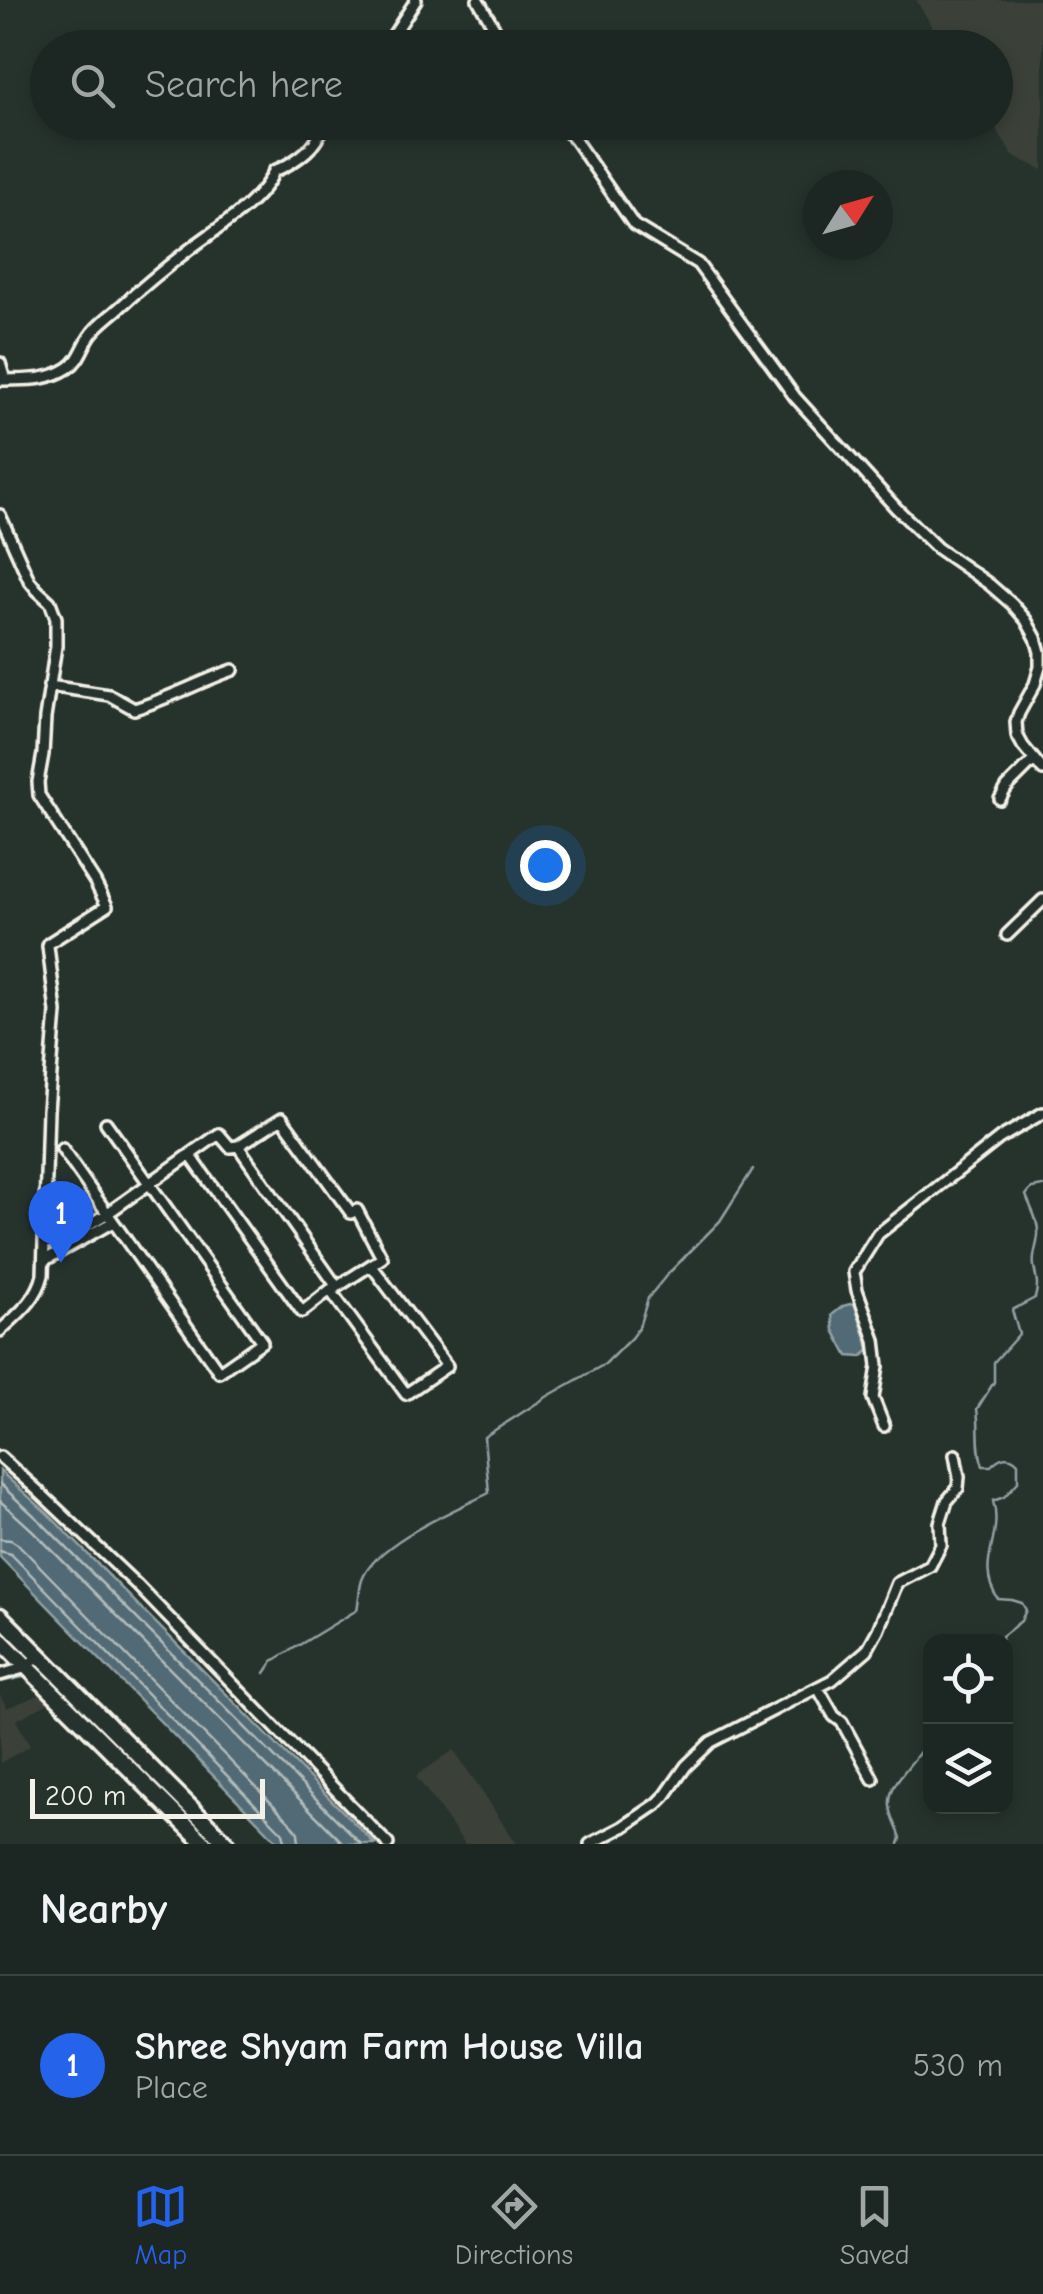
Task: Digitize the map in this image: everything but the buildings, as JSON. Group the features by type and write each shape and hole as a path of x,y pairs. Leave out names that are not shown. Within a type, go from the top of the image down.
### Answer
{"highway":[{"path":"0,1616 227,1844"},
{"path":"0,1640 205,1844"}],"street":[{"path":"397,30 416,0"},
{"path":"478,0 496,30"},
{"path":"0,363 2,380 46,378 76,362 91,334 144,285 240,212 258,196 274,171 317,140"},
{"path":"574,140 634,225 698,264 795,397 917,530 1012,604 1036,638 1040,652 1040,667 1016,722 1016,734 1043,770"},
{"path":"0,515 30,580 56,614 56,646 38,789 106,906 48,946 56,1012 48,1110 45,1260 39,1290 0,1331"},
{"path":"49,686 108,695 134,710 233,670"},
{"path":"1000,799 1034,760"},
{"path":"1008,935 1043,900"},
{"path":"884,1426 873,1398 878,1366 874,1340 854,1272 878,1234 1000,1138 1043,1113"},
{"path":"45,1260 110,1218 149,1184 219,1134 230,1146 238,1146 282,1118 351,1213 357,1210 382,1258 302,1312 190,1155"},
{"path":"62,1149 219,1372 262,1342 106,1123"},
{"path":"238,1146 406,1394 447,1366 371,1265"},
{"path":"45,1243 65,1239 110,1218"},
{"path":"590,1844 623,1828 666,1796 686,1766 710,1742 832,1680 867,1650 897,1583 930,1566 941,1545 940,1523 960,1476 955,1455"},
{"path":"0,1457 136,1585 388,1844"},
{"path":"0,1675 27,1668 40,1655"},
{"path":"818,1688 874,1779"}],"shaded area":[{"path":"916,0 1043,0 1043,170 1013,156 1003,140 1013,140 1013,30 935,30"},
{"path":"41,1694 51,1702 16,1720 30,1746 0,1763 0,1695 7,1708"},
{"path":"454,1750 516,1844 465,1844 416,1776"}],"water":[{"path":"854,1303 870,1350 861,1357 848,1356 834,1330 832,1315"},
{"path":"0,1471 47,1513 375,1844 280,1844 0,1557"}],"waterway":[{"path":"265,1673 273,1661 357,1610 362,1580 383,1553 418,1529 489,1493 484,1437 605,1364 639,1327 648,1298 720,1221 753,1169"},
{"path":"1005,1634 1021,1621 1026,1610 1022,1603 998,1599 991,1586 993,1501 1004,1497 1018,1482 1018,1463 1004,1457 991,1466 983,1466 977,1409 994,1382 994,1362 1019,1334 1012,1310 1035,1298 1038,1229 1026,1195 1032,1188 1043,1186"},
{"path":"0,1682 28,1676"},
{"path":"899,1844 891,1796 899,1778 923,1748"}],"place":[{"name":"Shree Shyam Farm House Villa","path":"61,1263"}]}
